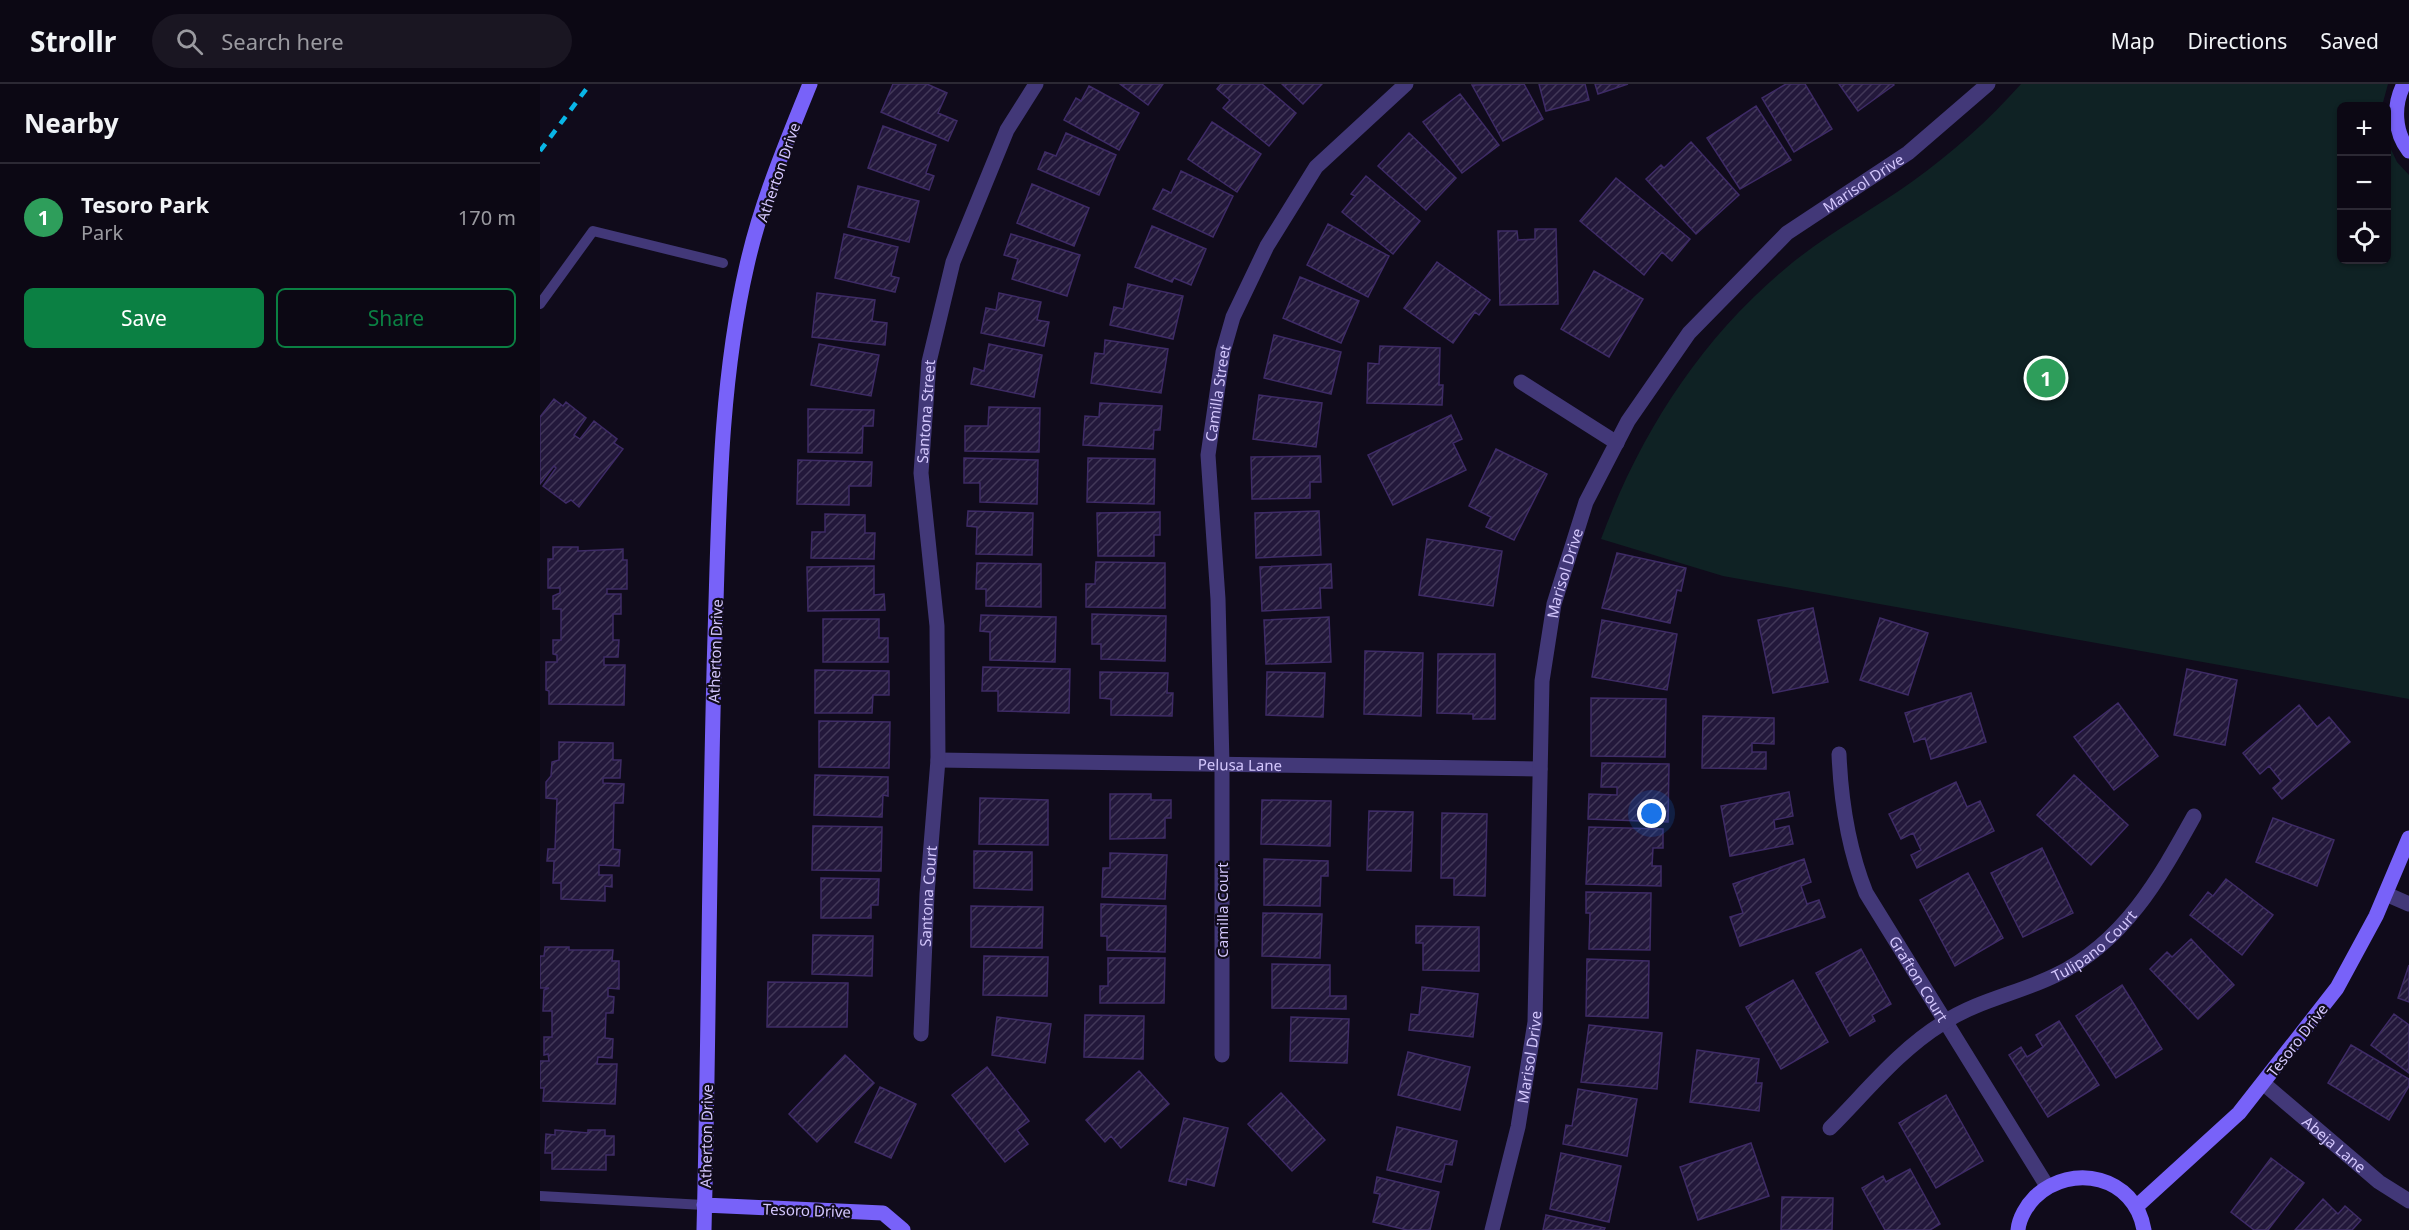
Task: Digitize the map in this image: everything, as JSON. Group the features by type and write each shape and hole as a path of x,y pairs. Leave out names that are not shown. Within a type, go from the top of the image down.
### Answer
{"street":[{"name":"Atherton Drive","path":"704,1230 713,710 719,508 731,347 751,252 777,165 810,84"},
{"name":"Santona Street","path":"938,759 937,626 921,473 929,362 953,262 1007,130 1036,84"},
{"name":"Camilla Street","path":"1222,764 1218,599 1208,455 1223,352 1233,317 1267,246 1316,167 1406,84"},
{"path":"2404,84 2397,106 2397,127 2409,151"},
{"name":"Marisol Drive","path":"1492,1230 1518,1127 1535,1022 1542,681 1554,604 1586,502 1628,421 1689,333 1787,233 1908,153 1978,87"},
{"path":"1521,382 1617,443"},
{"name":"Grafton Court","path":"1839,754 1844,819 1863,884 2047,1186"},
{"name":"Pelusa Lane","path":"938,759 1540,770"},
{"name":"Santona Court","path":"921,1034 927,894 938,759"},
{"name":"Camilla Court","path":"1222,764 1222,1055"},
{"name":"Tulipano Court","path":"1830,1128 1914,1042 1945,1021 2056,975 2105,943 2135,912 2159,880 2194,816"},
{"name":"Tesoro Drive","path":"2136,1207 2239,1113 2337,988 2386,894 2409,838"},
{"path":"2386,894 2409,904"},
{"name":"Abeja Lane","path":"2263,1083 2379,1182 2409,1201"},
{"path":"2018,1230 2028,1204 2047,1186 2073,1177 2096,1178 2120,1190 2136,1207 2144,1230"},
{"name":"Tesoro Drive","path":"704,1205 883,1213 903,1230"}],"lane":[{"path":"540,304 593,231 723,263"},
{"path":"540,1196 704,1205"}],"green space":[{"path":"2021,84 2388,84 2383,102 2337,102 2337,264 2391,264 2391,149 2397,162 2409,175 2409,699 1723,576 1601,539 1634,463 1654,426 1700,358 1726,326 1786,268 1942,159 1970,136"}],"building":[{"path":"893,84 927,84 947,93 938,113 957,121 948,141 881,112"},
{"path":"1120,84 1163,84 1148,105"},
{"path":"1221,84 1262,84 1296,113 1269,146 1223,108 1230,100 1217,89"},
{"path":"1282,84 1322,84 1303,104"},
{"path":"1524,84 1543,119 1503,141 1472,85"},
{"path":"1539,84 1585,84 1589,100 1546,111"},
{"path":"1595,84 1628,84 1598,94"},
{"path":"1786,84 1805,84 1832,129 1794,152 1762,98"},
{"path":"1839,84 1893,84 1894,85 1858,111"},
{"path":"1089,86 1139,113 1119,150 1064,120 1076,98 1081,101"},
{"path":"1460,94 1499,145 1462,173 1423,122"},
{"path":"1756,106 1791,160 1740,189 1707,138"},
{"path":"1212,122 1261,154 1237,192 1188,159"},
{"path":"883,126 936,145 926,173 934,176 929,190 868,168"},
{"path":"1066,133 1116,155 1099,195 1038,169 1045,152 1056,156"},
{"path":"1409,133 1456,178 1426,210 1378,166"},
{"path":"1691,142 1739,195 1696,234 1646,179 1661,165 1664,168"},
{"path":"1181,171 1233,196 1213,237 1153,209 1163,189 1171,193"},
{"path":"1366,176 1420,221 1393,254 1342,212 1355,196 1351,194"},
{"path":"1616,178 1690,239 1672,261 1662,252 1644,275 1580,221"},
{"path":"1032,184 1089,208 1074,246 1017,223"},
{"path":"858,186 919,201 909,242 848,227"},
{"path":"1328,224 1389,256 1368,297 1307,265"},
{"path":"1152,226 1206,249 1191,285 1174,278 1172,282 1135,267"},
{"path":"1535,229 1556,229 1558,304 1500,305 1498,231 1517,231 1518,240 1535,239"},
{"path":"844,234 898,247 891,276 899,278 895,292 835,278"},
{"path":"1011,234 1080,255 1067,296 1012,279 1018,259 1004,255"},
{"path":"1437,262 1490,300 1479,315 1475,312 1453,343 1404,308"},
{"path":"1594,271 1643,299 1609,357 1561,329"},
{"path":"1300,277 1359,301 1341,343 1283,318"},
{"path":"1128,284 1183,296 1173,339 1110,325 1114,307 1123,309"},
{"path":"817,293 875,300 872,321 887,323 885,345 812,337"},
{"path":"999,293 1041,302 1037,320 1049,322 1044,346 981,333 986,308 996,310"},
{"path":"1274,335 1341,352 1331,394 1264,378"},
{"path":"1105,340 1168,349 1161,393 1091,383 1095,353 1104,354"},
{"path":"819,344 879,355 871,396 811,385"},
{"path":"989,344 1042,355 1034,397 971,384 974,368 984,371"},
{"path":"1380,346 1440,348 1439,385 1443,385 1442,405 1367,403 1368,363 1379,364"},
{"path":"1259,395 1322,403 1316,447 1253,439"},
{"path":"554,399 563,406 566,402 586,418 574,435 580,439 594,421 617,439 614,443 623,449 579,507 571,500 566,503 543,486 556,468 554,466 540,484 540,417"},
{"path":"1100,403 1162,406 1160,430 1154,430 1153,449 1083,445 1085,416 1099,417"},
{"path":"989,407 1040,408 1039,452 965,451 965,426 988,426"},
{"path":"808,409 874,410 873,426 863,426 862,453 808,452"},
{"path":"1451,415 1462,439 1453,443 1466,470 1393,505 1368,455"},
{"path":"1496,449 1547,474 1514,540 1486,527 1491,517 1469,506"},
{"path":"1320,456 1321,482 1310,482 1310,498 1252,499 1251,457"},
{"path":"964,458 1038,460 1037,504 980,502 980,483 964,483"},
{"path":"1088,458 1155,459 1154,504 1087,502"},
{"path":"798,460 872,462 871,486 849,486 849,505 797,504"},
{"path":"968,511 1033,513 1032,555 976,554 977,527 967,526"},
{"path":"1319,511 1321,555 1256,558 1255,513"},
{"path":"1160,512 1160,535 1154,535 1154,556 1098,556 1097,513"},
{"path":"825,514 865,515 865,533 875,533 874,559 811,558 812,532 825,532"},
{"path":"1427,539 1502,551 1493,606 1419,595"},
{"path":"553,547 578,547 578,551 623,549 623,560 627,560 627,589 607,589 607,594 621,594 621,614 613,614 613,640 619,640 618,657 604,657 604,665 625,665 624,705 549,704 549,691 546,690 546,662 557,662 557,655 553,654 553,640 561,640 561,609 553,609 553,596 560,593 560,588 548,588 548,559 553,559"},
{"path":"1617,553 1686,568 1681,591 1677,590 1670,623 1602,608"},
{"path":"1096,562 1165,563 1165,608 1086,607 1086,584 1095,584"},
{"path":"977,563 1041,564 1041,607 986,606 986,589 976,589"},
{"path":"1331,564 1332,588 1320,588 1321,608 1262,611 1260,567"},
{"path":"874,566 874,595 884,594 885,610 808,611 807,567"},
{"path":"1813,608 1828,682 1773,693 1758,620"},
{"path":"1092,614 1166,616 1165,661 1101,659 1101,644 1092,644"},
{"path":"981,615 1056,617 1055,662 990,660 990,632 980,631"},
{"path":"1329,617 1331,662 1266,664 1264,620"},
{"path":"1880,618 1928,633 1908,695 1860,680"},
{"path":"823,619 879,619 879,638 888,638 888,662 823,662"},
{"path":"1602,620 1677,634 1667,690 1592,677"},
{"path":"1365,651 1423,653 1421,716 1364,714"},
{"path":"1438,654 1495,654 1495,719 1473,719 1473,714 1437,713"},
{"path":"983,667 1070,669 1069,713 998,711 998,691 982,691"},
{"path":"2187,669 2237,680 2225,745 2174,735"},
{"path":"815,670 889,671 889,695 873,695 872,713 815,713"},
{"path":"1100,672 1168,673 1167,693 1173,693 1172,716 1111,715 1111,699 1100,698"},
{"path":"1267,672 1325,673 1323,717 1266,715"},
{"path":"1971,693 1986,742 1931,759 1925,738 1914,742 1905,713"},
{"path":"1591,698 1666,699 1665,757 1591,756"},
{"path":"2118,703 2158,756 2114,790 2074,737"},
{"path":"2299,705 2317,727 2329,717 2350,742 2282,799 2273,788 2281,781 2269,766 2260,774 2243,753"},
{"path":"1703,716 1774,718 1774,744 1752,743 1752,752 1766,752 1766,769 1702,768"},
{"path":"819,721 890,722 889,768 819,767"},
{"path":"559,742 613,743 613,760 621,760 620,778 603,778 603,783 624,784 623,803 614,803 613,849 620,850 619,866 599,865 599,875 612,875 612,887 605,886 605,901 561,899 561,883 553,883 554,861 547,861 548,849 555,849 557,799 546,798 546,782 551,776 552,762 559,760"},
{"path":"1602,763 1669,764 1668,822 1588,819 1589,794 1617,795 1617,787 1601,787"},
{"path":"815,775 888,777 888,796 883,795 882,817 814,815"},
{"path":"2074,775 2128,825 2091,865 2037,815"},
{"path":"1956,782 1967,807 1980,801 1994,831 1917,868 1911,855 1921,850 1913,833 1901,839 1889,814"},
{"path":"1789,792 1793,816 1774,820 1775,829 1789,826 1793,844 1730,856 1721,806"},
{"path":"1110,794 1151,794 1151,800 1171,800 1171,818 1165,818 1165,838 1110,839"},
{"path":"980,798 1048,800 1048,845 979,844"},
{"path":"1262,800 1331,801 1330,846 1261,844"},
{"path":"1369,811 1413,812 1411,871 1367,870"},
{"path":"1442,813 1487,814 1485,896 1454,895 1454,878 1441,878"},
{"path":"2273,818 2334,840 2317,886 2256,862"},
{"path":"813,826 882,827 881,871 812,870"},
{"path":"1589,827 1663,829 1663,848 1653,848 1652,866 1661,866 1661,886 1586,884"},
{"path":"2042,848 2073,913 2023,937 1991,873"},
{"path":"974,851 1032,852 1032,890 974,888"},
{"path":"1110,853 1167,855 1165,899 1102,897 1103,868 1110,868"},
{"path":"1264,859 1328,861 1328,876 1321,876 1320,906 1264,905"},
{"path":"1804,859 1811,882 1801,886 1807,904 1819,900 1825,917 1740,946 1730,917 1743,913 1733,884"},
{"path":"1968,873 2003,938 1955,966 1920,900"},
{"path":"821,878 879,879 878,905 871,905 871,918 821,918"},
{"path":"2226,879 2273,915 2242,955 2190,915 2208,892 2213,896"},
{"path":"1586,892 1651,893 1650,950 1589,949 1590,913 1586,913"},
{"path":"1101,904 1166,906 1165,952 1107,950 1107,936 1101,936"},
{"path":"971,906 1043,907 1042,948 971,947"},
{"path":"1263,913 1322,914 1320,958 1262,956"},
{"path":"1416,926 1479,927 1479,971 1423,970 1423,943 1416,943"},
{"path":"813,935 873,936 872,976 812,974"},
{"path":"2191,939 2234,985 2198,1019 2150,969 2167,952 2172,957"},
{"path":"545,947 569,947 569,950 613,950 612,961 619,961 619,989 608,988 608,996 614,997 613,1013 606,1013 605,1038 613,1039 612,1058 598,1057 597,1064 617,1064 615,1104 543,1101 544,1088 540,1088 540,1061 549,1061 548,1054 544,1055 544,1037 552,1037 552,1011 543,1011 544,990 549,988 540,988 540,956 544,956"},
{"path":"1861,949 1891,1004 1872,1015 1875,1021 1850,1036 1816,973"},
{"path":"984,956 1048,957 1047,996 983,995"},
{"path":"1108,958 1165,958 1164,1003 1100,1003 1100,986 1108,986"},
{"path":"1587,959 1649,961 1648,1018 1586,1016"},
{"path":"1272,964 1330,965 1330,996 1346,996 1346,1009 1272,1008"},
{"path":"2409,965 2409,1002 2398,998"},
{"path":"1793,980 1828,1042 1781,1069 1746,1007"},
{"path":"768,982 848,983 847,1027 767,1027"},
{"path":"2122,985 2162,1049 2116,1078 2076,1016"},
{"path":"1422,987 1478,994 1473,1037 1409,1030 1411,1014 1419,1015"},
{"path":"2394,1014 2409,1025 2409,1073 2371,1045"},
{"path":"1085,1015 1144,1016 1143,1059 1084,1057"},
{"path":"997,1017 1051,1024 1045,1063 992,1055"},
{"path":"1291,1017 1349,1019 1347,1063 1290,1061"},
{"path":"2059,1021 2099,1085 2048,1117 2009,1055 2021,1047 2027,1057 2043,1047 2036,1035"},
{"path":"1589,1025 1662,1033 1657,1089 1581,1082"},
{"path":"2351,1045 2409,1079 2409,1086 2389,1120 2328,1083"},
{"path":"1697,1050 1759,1059 1756,1083 1762,1083 1759,1111 1690,1102"},
{"path":"1408,1052 1470,1067 1460,1110 1398,1095"},
{"path":"845,1055 874,1083 817,1142 789,1114"},
{"path":"987,1067 1029,1121 1017,1130 1028,1144 1005,1162 952,1095"},
{"path":"1139,1071 1169,1104 1121,1148 1111,1136 1105,1142 1086,1120"},
{"path":"880,1087 916,1104 891,1158 855,1142"},
{"path":"1578,1089 1637,1099 1627,1156 1563,1144 1566,1125 1572,1126"},
{"path":"1281,1093 1325,1140 1292,1171 1248,1124"},
{"path":"1946,1095 1983,1161 1936,1188 1899,1123"},
{"path":"1184,1118 1228,1128 1214,1186 1187,1179 1186,1185 1169,1181"},
{"path":"1397,1127 1457,1141 1452,1165 1445,1164 1441,1182 1387,1170"},
{"path":"555,1130 588,1133 588,1130 605,1130 605,1136 614,1136 614,1155 606,1155 606,1170 552,1169 552,1153 545,1153 546,1134 555,1135"},
{"path":"1751,1143 1769,1196 1698,1220 1680,1167"},
{"path":"1561,1153 1621,1166 1609,1222 1550,1209"},
{"path":"2271,1158 2304,1183 2268,1230 2254,1230 2231,1212"},
{"path":"1910,1169 1940,1224 1930,1230 1885,1230 1862,1188 1883,1176 1886,1182"},
{"path":"1377,1177 1439,1192 1430,1230 1407,1230 1373,1222 1380,1194 1374,1193"},
{"path":"1782,1197 1833,1198 1832,1230 1781,1230"},
{"path":"2323,1199 2338,1214 2345,1206 2361,1220 2352,1230 2295,1230"},
{"path":"1546,1215 1605,1228 1604,1230 1543,1230"}],"railway":[{"path":"540,151 590,84"}],"place":[{"name":"Tesoro Park","path":"2046,378"}]}
